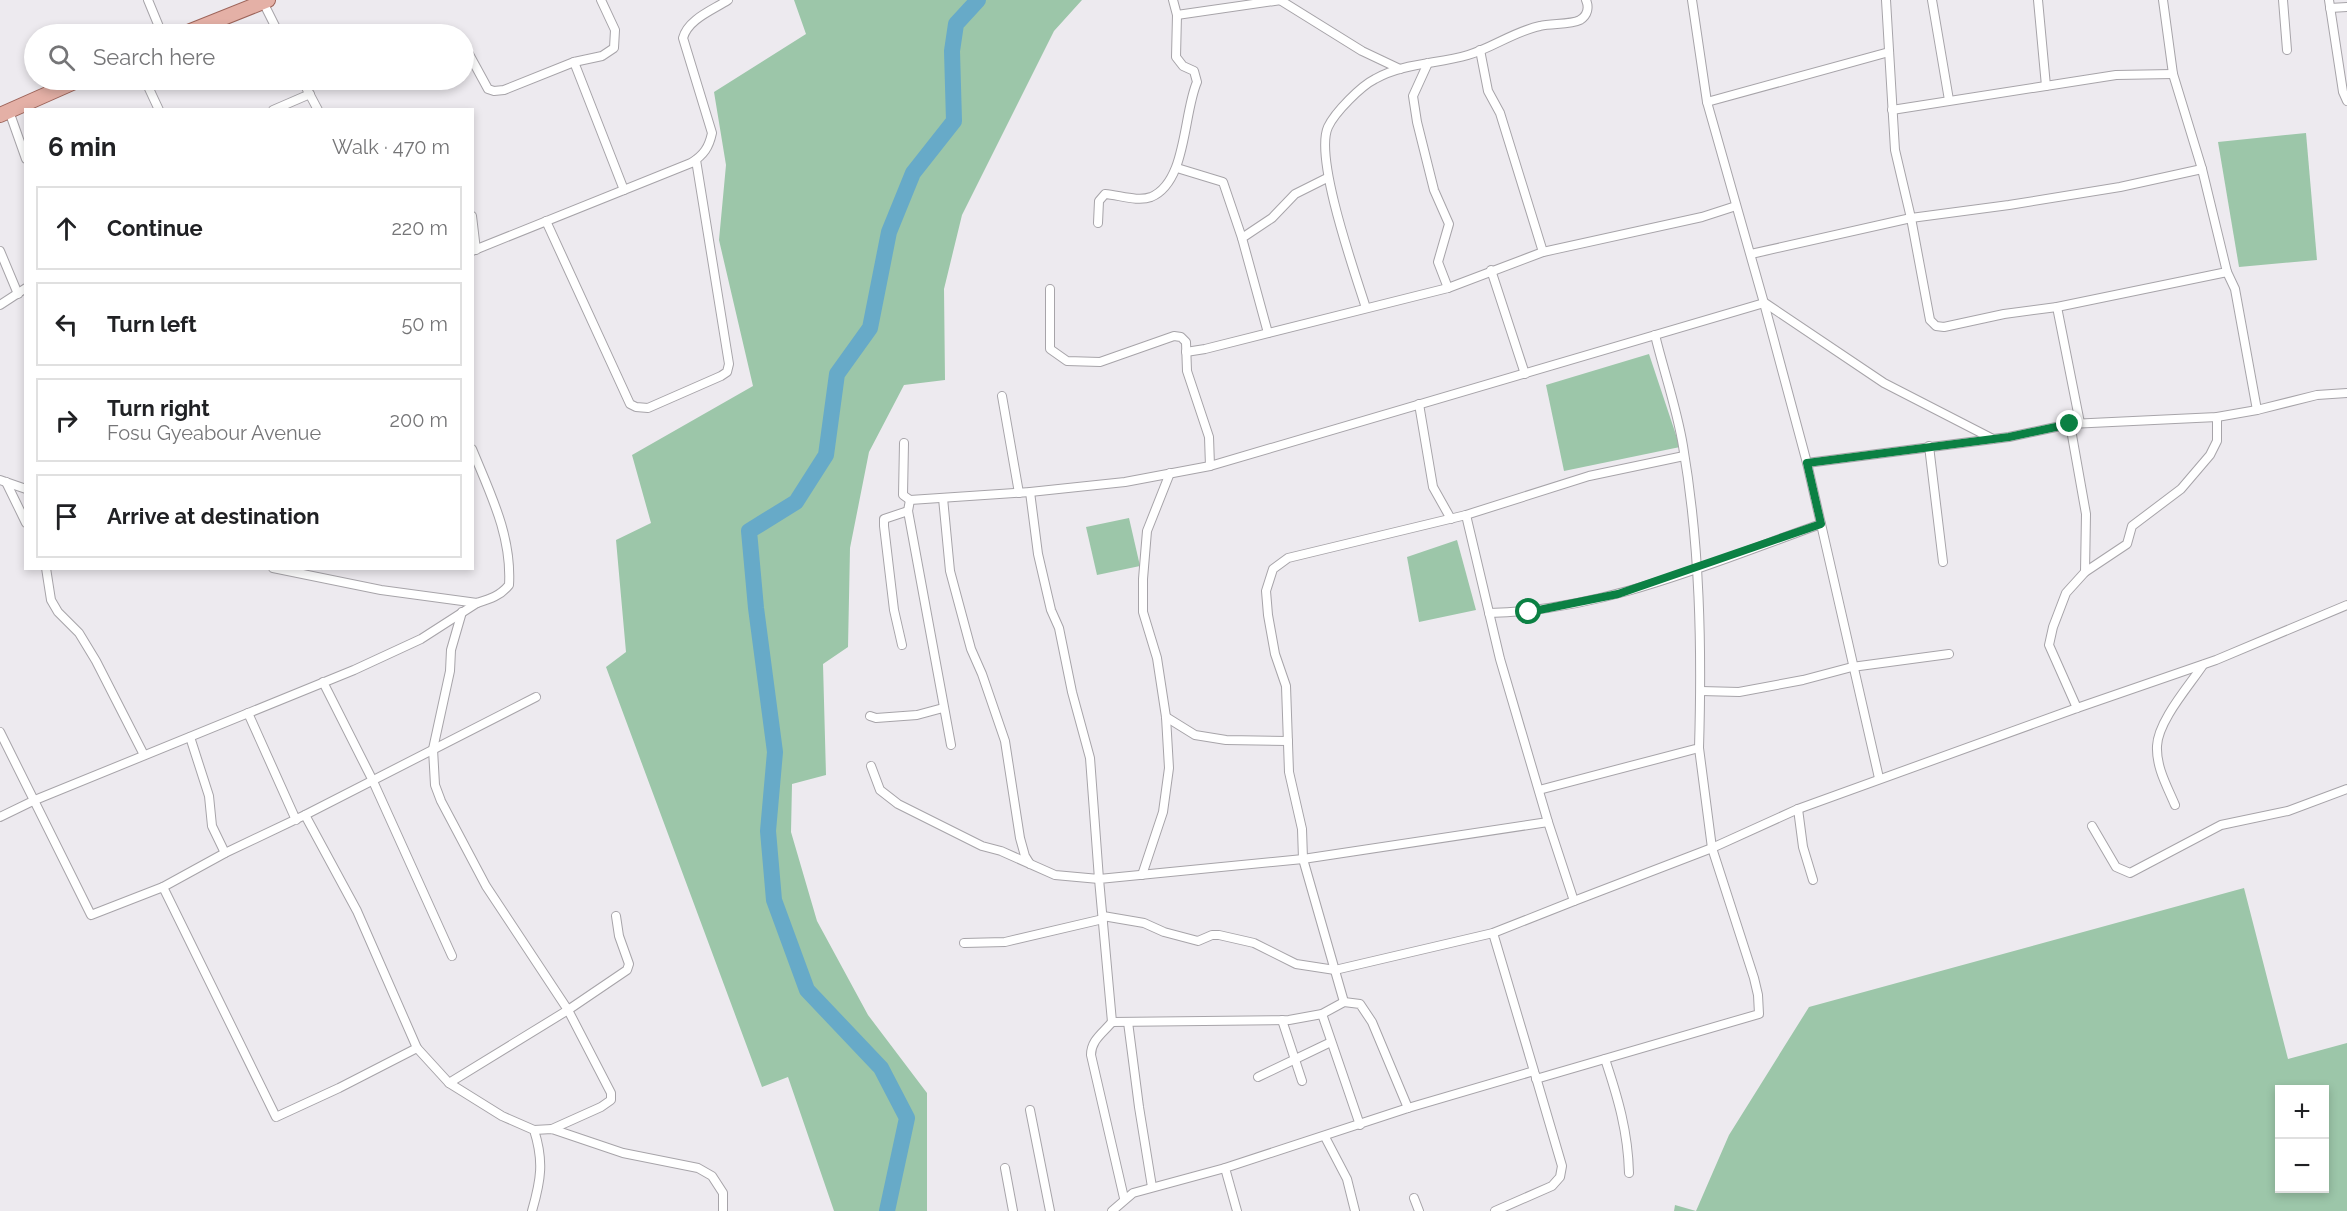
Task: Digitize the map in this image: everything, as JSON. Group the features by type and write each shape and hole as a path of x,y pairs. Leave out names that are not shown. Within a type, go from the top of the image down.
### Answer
{"main road":[{"path":"208,24 266,1"},
{"path":"4,113 56,90"}],"street":[{"path":"148,0 158,24"},
{"path":"474,63 488,89 494,91 504,90 574,62 602,56 614,48 615,30 601,0"},
{"path":"474,250 703,156 712,133 683,38 685,30 692,22 728,0"},
{"path":"1098,223 1099,201 1105,194 1139,199 1152,197 1165,187 1177,168 1192,95 1197,82 1194,71 1183,66 1176,57 1177,15 1173,0"},
{"path":"1177,15 1280,0 1362,51 1400,69"},
{"path":"1366,308 1327,178 1328,127 1355,93 1376,78 1400,69 1468,55 1538,26 1579,20 1586,14 1588,6 1586,0"},
{"path":"1692,0 1707,102 1751,254 1807,463 1879,778"},
{"path":"1886,0 1895,150 1911,218 1930,320 1936,326 1944,327 2004,314 2057,307 2227,272"},
{"path":"1932,0 1949,100"},
{"path":"2038,0 2046,86"},
{"path":"2163,0 2173,74 2202,169 2227,272 2235,290 2257,410"},
{"path":"2283,0 2287,50"},
{"path":"266,1 275,24"},
{"path":"2347,7 2329,4 2343,92 2347,101"},
{"path":"1480,50 1488,91 1500,113 1543,252"},
{"path":"1707,102 1889,52"},
{"path":"1376,78 1379,58"},
{"path":"574,62 624,190"},
{"path":"1428,63 1413,96 1434,190 1449,224 1438,262 1448,288"},
{"path":"1892,110 2116,75 2173,74"},
{"path":"150,90 158,108"},
{"path":"308,90 317,108"},
{"path":"278,108 310,94"},
{"path":"4,113 24,155"},
{"path":"546,221 630,404 648,408 721,376 727,372 729,364 696,160"},
{"path":"1177,168 1223,182 1242,238 1268,333"},
{"path":"1751,254 1911,218 2009,206 2120,187 2202,169"},
{"path":"1242,238 1272,218 1295,194 1327,178"},
{"path":"1186,351 1205,349 1448,288 1543,252 1702,217 1736,206"},
{"path":"0,251 22,291 0,304"},
{"path":"1491,270 1525,374"},
{"path":"1050,290 1050,349 1067,361 1100,362 1131,349 1174,336 1181,337 1186,342 1187,370 1209,437 1210,465"},
{"path":"904,443 903,495 910,500 1030,492 1125,482 1210,465 1764,303"},
{"path":"1764,303 1884,383 1993,439"},
{"path":"2057,307 2080,423"},
{"path":"1112,1211 1133,1193 1225,1168 1408,1108 1605,1059 1759,1014 1754,978 1712,849 1699,748 1701,691 1699,568 1684,456 1655,335"},
{"path":"1807,463 1993,439 2070,424 2217,417 2257,410 2317,394 2347,393"},
{"path":"1002,396 1018,493"},
{"path":"1419,404 1433,487 1451,519"},
{"path":"2076,708 2049,645 2066,593 2085,572 2127,544 2132,526 2181,489 2210,455 2217,441 2217,417"},
{"path":"2070,424 2086,514 2085,572"},
{"path":"1929,447 1943,562"},
{"path":"0,817 35,800 248,714 421,639 477,603 492,599 502,592 508,585 510,572 502,521 474,454"},
{"path":"1344,1002 1303,859 1302,829 1290,772 1286,686 1275,654 1268,615 1266,591 1273,569 1288,558 1466,515 1589,476 1684,456"},
{"path":"1142,875 1163,812 1169,768 1166,717 1157,658 1143,612 1143,579 1147,531 1170,473"},
{"path":"3,481 24,488"},
{"path":"3,481 24,519"},
{"path":"1030,492 1038,554 1051,610 1059,628 1072,693 1090,758 1112,1022"},
{"path":"943,498 950,571 971,649 1005,741 1020,838 1030,864"},
{"path":"910,500 908,510 951,745"},
{"path":"902,645 894,610 884,519 908,510"},
{"path":"1466,515 1500,659 1574,901"},
{"path":"1489,613 1529,612 1618,594 1699,568 1821,524"},
{"path":"46,570 51,600 57,612 79,633 96,661 144,755"},
{"path":"283,570 381,590 477,603"},
{"path":"964,943 1005,942 1103,917 1144,923 1164,932 1198,941 1212,935 1219,935 1254,944 1296,964 1335,970 1493,933 1712,849 1798,809 1879,778 2203,664 2347,605"},
{"path":"305,815 357,911 417,1048 449,1083 502,1116 534,1130 552,1129 601,1107 611,1100 610,1092 568,1010 486,886 441,801 435,785 433,749 450,671 451,650 462,612"},
{"path":"1701,691 1739,692 1803,680 1852,666 1949,654"},
{"path":"2175,805 2161,772 2157,747 2160,729 2203,664"},
{"path":"323,682 372,779 452,956"},
{"path":"0,732 91,915 163,887 225,853 296,820 372,779 536,697"},
{"path":"870,716 876,718 916,715 943,708"},
{"path":"248,714 296,820"},
{"path":"1166,717 1195,735 1226,740 1288,741"},
{"path":"189,737 209,796 212,826 225,853"},
{"path":"1539,790 1699,748"},
{"path":"871,766 880,790 898,804 982,846 1001,851 1055,875 1099,879 1303,859 1548,822"},
{"path":"2092,826 2116,867 2130,873 2221,825 2288,811 2347,789"},
{"path":"1798,809 1803,847 1813,880"},
{"path":"163,887 276,1117 417,1048"},
{"path":"449,1083 568,1010 627,970 629,964 619,936 616,916"},
{"path":"1493,933 1562,1166 1560,1177 1552,1186 1495,1211"},
{"path":"1125,1198 1091,1055 1091,1046 1112,1022 1282,1020 1322,1014 1344,1002 1360,1004 1372,1022 1408,1108"},
{"path":"1322,1014 1360,1125"},
{"path":"1282,1020 1302,1081"},
{"path":"1128,1022 1152,1188"},
{"path":"1258,1077 1331,1042"},
{"path":"1605,1059 1625,1123 1629,1173"},
{"path":"1030,1110 1050,1211"},
{"path":"552,1129 623,1153 698,1168 712,1176 723,1193 723,1211"},
{"path":"532,1211 542,1167 540,1148 534,1130"},
{"path":"1325,1137 1347,1179 1355,1209 1344,1211"},
{"path":"1005,1168 1014,1211"},
{"path":"1225,1168 1237,1211"},
{"path":"1414,1198 1419,1211"}],"green space":[{"path":"794,0 1082,0 1054,31 962,215 944,289 945,380 904,385 869,452 850,548 848,647 823,664 826,775 792,784 791,832 817,921 868,1015 927,1093 927,1211 834,1211 788,1077 762,1087 606,667 626,652 616,540 651,523 632,455 753,386 719,240 726,165 714,92 806,34"},
{"path":"2306,133 2317,260 2239,267 2218,142"},
{"path":"1649,354 1680,447 1564,471 1546,385"},
{"path":"1129,518 1140,566 1097,575 1086,527"},
{"path":"1457,540 1476,610 1419,622 1407,557"},
{"path":"2244,888 2288,1059 2347,1043 2347,1211 1696,1211 1729,1135 1809,1007"},
{"path":"1675,1205 1696,1211 1674,1211"}],"waterway":[{"path":"887,1211 907,1118 881,1068 807,990 774,900 768,831 775,752 756,608 749,531 796,502 826,455 837,374 870,328 889,232 913,173 954,121 952,51 956,24 978,0"}],"route":[{"path":"1529,612 1618,594 1699,568 1821,524 1807,463 2009,437 2070,424"}]}
